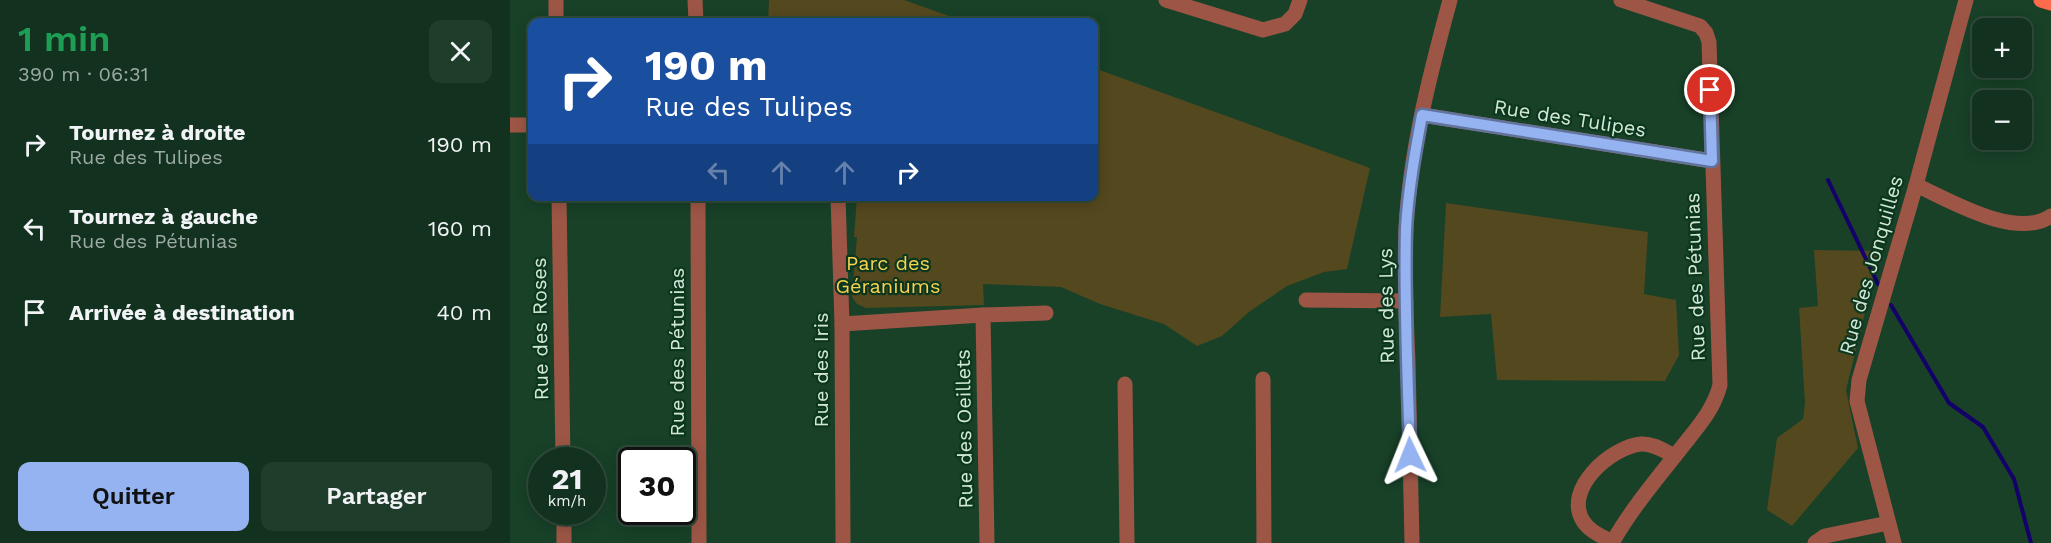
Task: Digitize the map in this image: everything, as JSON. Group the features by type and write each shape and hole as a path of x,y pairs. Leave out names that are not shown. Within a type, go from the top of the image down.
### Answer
{"main road":[{"path":"2041,0 2051,3"}],"street":[{"path":"556,0 556,18"},
{"path":"695,0 696,18"},
{"path":"1166,0 1263,30 1286,24 1295,14 1300,0"},
{"name":"Rue des Lys","path":"1412,543 1406,227 1411,177 1422,115 1434,58 1450,0"},
{"name":"Rue des Pétunias","path":"1612,543 1712,409 1720,385 1709,42 1700,26 1690,21 1621,0"},
{"name":"Rue des Jonquilles","path":"1894,543 1857,401 1859,380 1916,185 1966,0"},
{"name":"Rue des Tulipes","path":"1422,115 1712,161"},
{"path":"510,126 528,125"},
{"path":"1916,185 1994,219 2009,223 2037,224 2051,216"},
{"name":"Rue des Roses","path":"559,201 563,447"},
{"name":"Rue des Pétunias","path":"698,201 699,543"},
{"name":"Rue des Iris","path":"838,201 842,324 843,543"},
{"path":"1306,300 1406,301"},
{"path":"842,324 1046,313"},
{"name":"Rue des Oeillets","path":"983,315 987,543"},
{"path":"1263,379 1264,543"},
{"path":"1125,384 1127,543"},
{"path":"1612,543 1590,530 1581,519 1579,507 1583,486 1593,471 1607,457 1625,447 1642,444 1656,446 1675,456"},
{"path":"1815,543 1825,536 1888,523"},
{"path":"564,525 564,543"}],"green space":[{"path":"769,0 904,0 955,18 768,18"},
{"name":"Parc des Géraniums","path":"1098,69 1370,168 1347,269 1324,272 1287,286 1249,312 1222,336 1197,346 1164,324 1100,304 1061,287 983,284 984,305 866,308 857,304 852,297 857,237 854,237 857,201 1098,201"},
{"path":"1446,203 1648,232 1644,294 1676,300 1679,355 1665,381 1497,380 1491,314 1440,317"},
{"path":"1814,250 1880,251 1846,390 1858,448 1792,526 1767,510 1777,438 1803,419 1805,403 1799,308 1818,306"}],"waterway":[{"path":"1828,180 1878,284"},
{"path":"1891,305 1949,403 1983,427 2014,479 2031,543"}],"route":[{"path":"1410,455 1406,227 1411,177 1422,115 1712,161 1710,90"}]}
